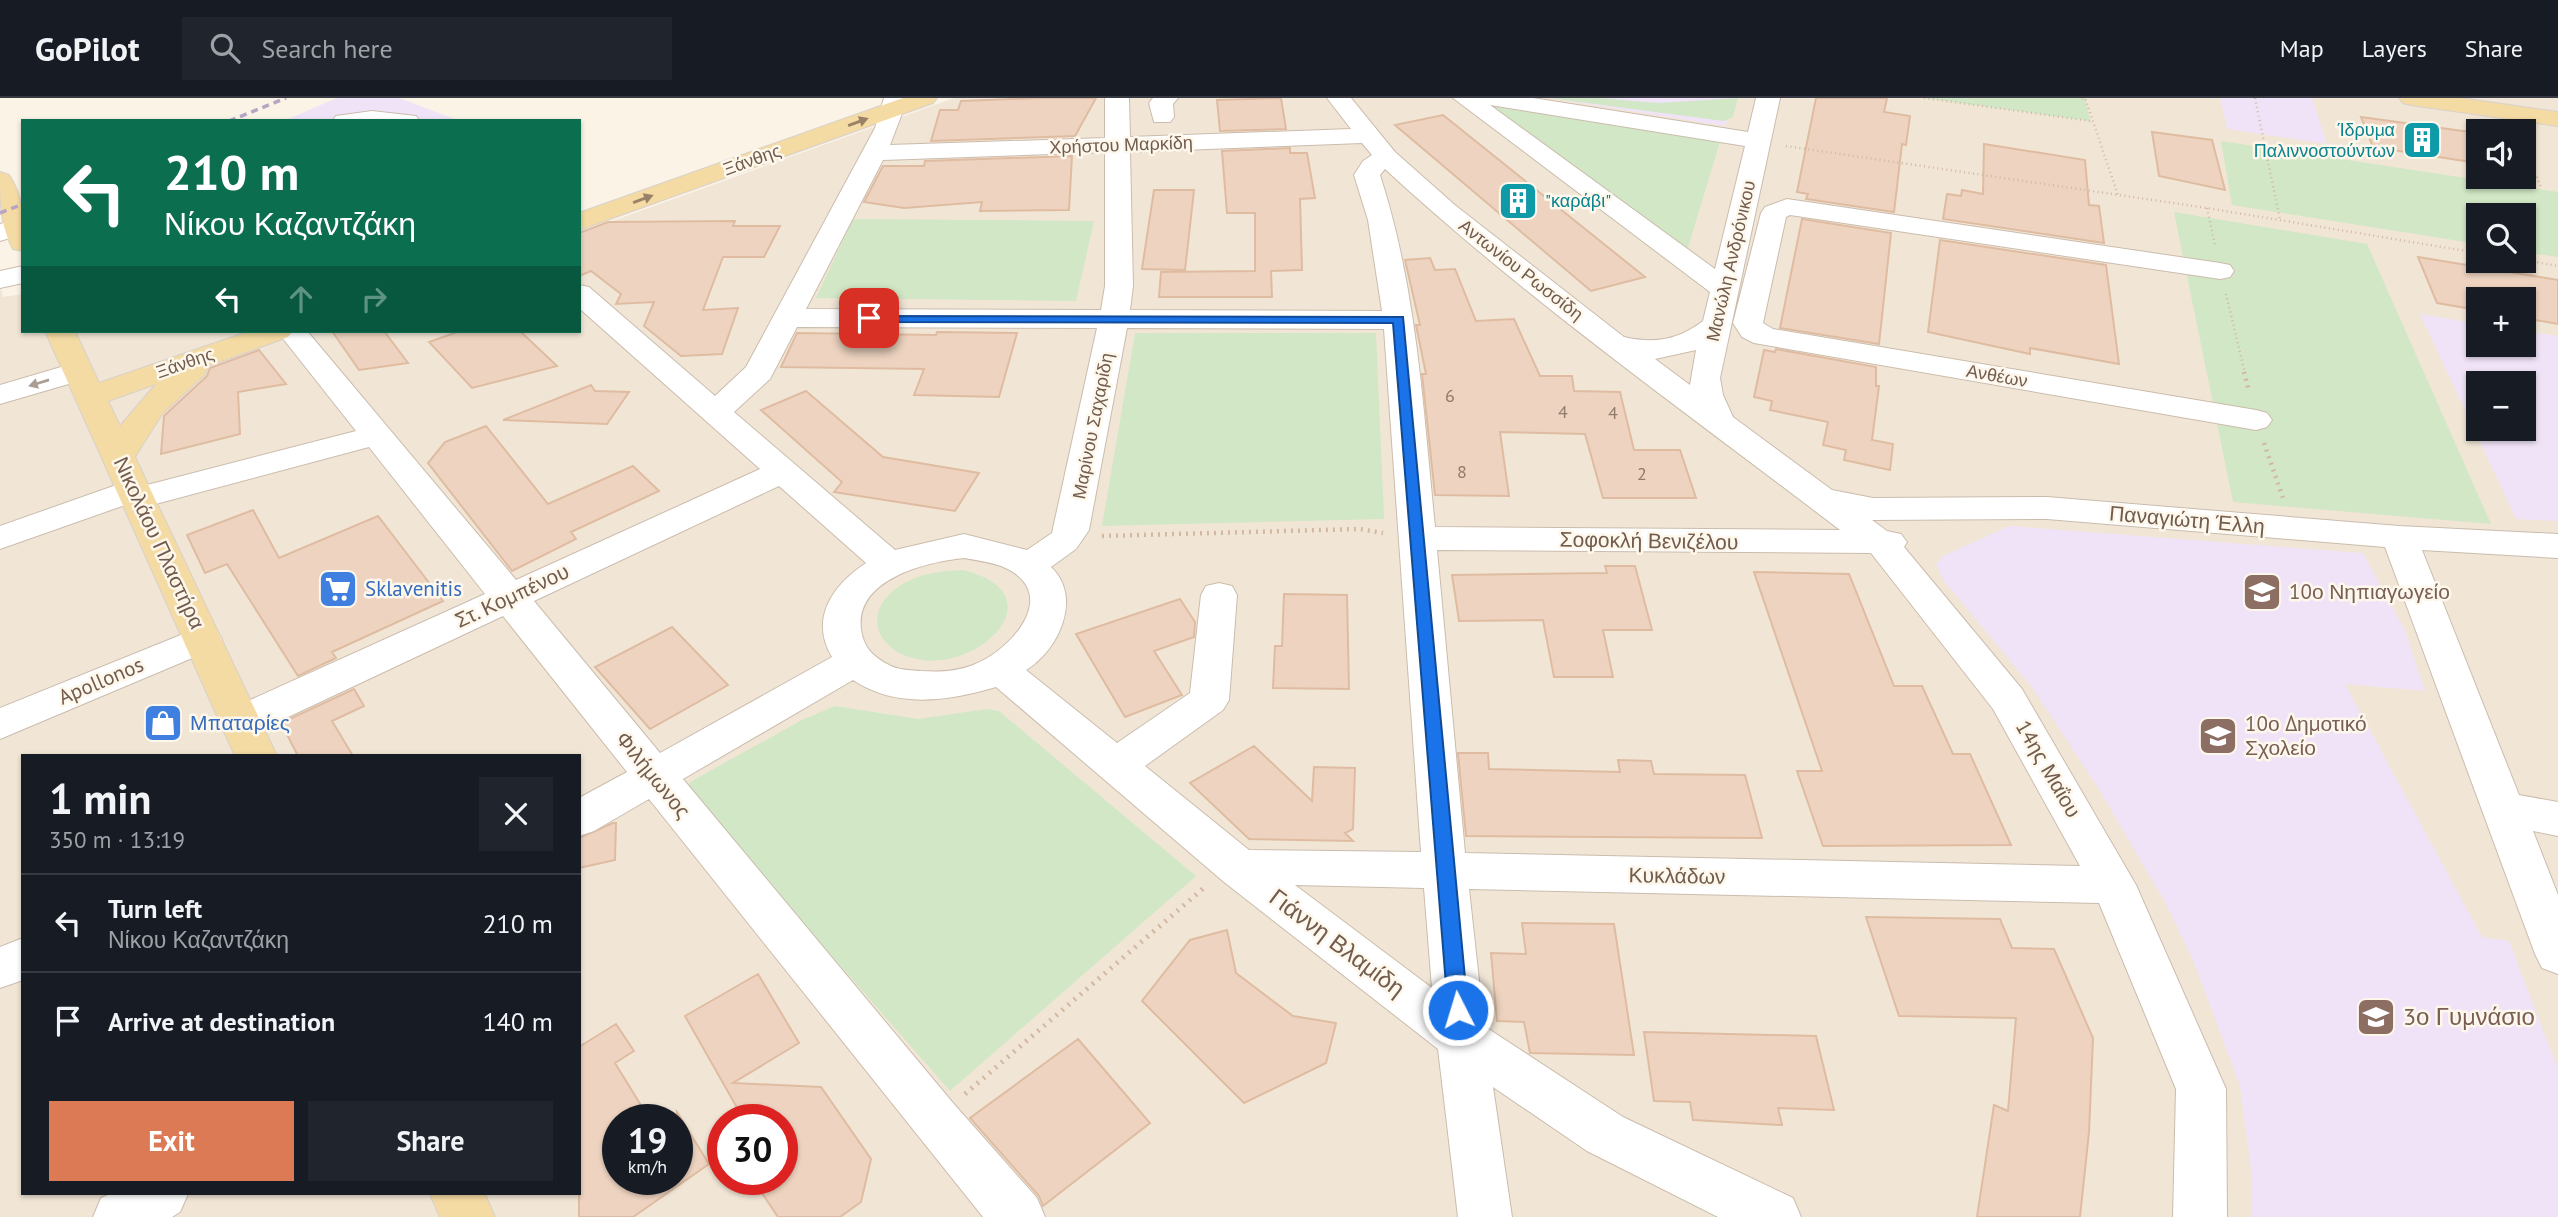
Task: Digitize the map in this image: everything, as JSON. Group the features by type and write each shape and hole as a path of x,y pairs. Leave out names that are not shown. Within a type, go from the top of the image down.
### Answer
{"main road":[{"name":"Ξάνθης","path":"581,201 887,102 925,98"},
{"path":"2411,98 2558,119"},
{"path":"2491,98 2558,107"},
{"name":"Ξάνθης","path":"581,221 887,102"},
{"path":"1,188 13,234"},
{"name":"Νικολάου Πλαστήρα","path":"62,333 255,754"},
{"name":"Ξάνθης","path":"85,383 217,341 266,333"},
{"path":"119,456 130,433 160,396 217,341"},
{"path":"457,1195 468,1217"}],"street":[{"name":"Μαρίνου Σαχαρίδη","path":"1068,536 1119,286 1117,98"},
{"name":"Αντωνίου Ρωσσίδη","path":"1339,98 1377,146 1447,212 1720,422"},
{"path":"1465,98 1724,289"},
{"path":"1489,98 1758,141"},
{"name":"Μανώλη Ανδρόνικου","path":"1720,422 1704,389 1768,98"},
{"path":"716,412 759,372 874,153 887,102"},
{"path":"363,119 384,119"},
{"name":"Χρήστου Μαρκίδη","path":"874,153 1117,146 1377,146"},
{"path":"1377,146 1367,175 1381,220 1399,320 1415,538 1445,872 1461,1038 1485,1217"},
{"path":"1732,256 1763,260 1773,216 1780,208 1793,208 2220,271"},
{"path":"1381,220 1447,212"},
{"name":"Ανθέων","path":"1763,260 1748,327 1765,337 2256,420"},
{"path":"0,280 21,275"},
{"path":"581,295 889,564"},
{"path":"788,318 1399,320"},
{"path":"1615,343 1639,350 1673,350 1699,340 1716,325"},
{"name":"Φιλήμωνος","path":"294,333 935,1120 1018,1217"},
{"path":"0,395 85,383"},
{"name":"14ης Μαΐου","path":"1720,422 1883,544 2008,699 2114,885 2201,1089 2200,1217"},
{"path":"0,538 136,494 378,435"},
{"name":"Στ. Κομπένου","path":"240,722 784,471"},
{"name":"Παναγιώτη Έλλη","path":"1818,496 1843,505 1872,509 2047,508 2399,537 2558,546"},
{"path":"1883,544 1963,508"},
{"path":"1029,566 1068,536"},
{"path":"2399,537 2558,954"},
{"name":"Σοφοκλή Βενιζέλου","path":"1415,538 1883,544"},
{"path":"964,546 989,548 1011,555 1029,566 1039,575 1049,597 1046,621 1032,646 1000,669 960,684 910,686 869,673 855,661 842,637 844,610 861,584 889,564 926,550 964,546"},
{"path":"1115,765 1209,700 1219,595"},
{"name":"Apollonos","path":"0,724 203,639"},
{"path":"581,818 855,661"},
{"name":"Γιάννη Βλαμίδη","path":"1000,669 1240,870 1461,1038 1605,1135 1774,1217"},
{"path":"2502,809 2558,819"},
{"name":"Κυκλάδων","path":"1240,870 1272,867 2114,885"},
{"path":"0,968 21,959"},
{"path":"120,1217 159,1195"}],"path":[{"path":"1924,98 2090,121"},
{"path":"2082,98 2085,98 2090,121 2109,160 2118,195"},
{"path":"2255,98 2280,220"},
{"path":"1758,141 2207,208 2466,251"},
{"path":"2536,175 2542,188"},
{"path":"2207,208 2256,420 2294,529"},
{"path":"2536,262 2558,266"},
{"path":"1068,536 1360,529 1415,538"},
{"path":"935,1120 1195,894 1240,870"}],"shaded area":[{"path":"337,98 399,98 455,119 288,119"},
{"path":"954,98 2558,98 2558,1217 0,1217 0,286 3,297 21,294 21,333 581,333 581,232"},
{"path":"1549,98 1738,98 1733,117 1727,120 1725,126"},
{"path":"2220,98 2312,98 2327,144 2227,129"},
{"path":"2420,314 2466,322 2466,357 2536,357 2536,333 2558,336 2558,521 2516,519 2479,441 2536,441 2536,371 2466,371 2466,412"},
{"path":"2009,526 2363,553 2405,630 2425,691 2345,684 2482,937 2509,941 2558,1069 2558,1217 2252,1217 2252,1177 2240,1086 2195,965 2166,904 2097,786 2031,686 1944,581 1936,565 1943,556"}],"green space":[{"path":"1549,98 1599,98 1658,103 1738,98 1733,117 1724,121"},
{"path":"1924,98 2085,98 2090,121"},
{"path":"1484,104 1720,142 1685,257"},
{"path":"2221,141 2466,178 2466,189 2536,189 2558,192 2558,257 2536,254 2536,203 2466,203 2466,242 2232,205"},
{"path":"2174,212 2367,244 2491,524 2233,502"},
{"path":"853,219 1094,221 1076,301 816,298"},
{"path":"1135,333 1376,333 1384,519 1102,526"},
{"path":"963,570 992,582 1006,597 1007,614 998,631 981,646 959,656 934,661 909,657 886,643 877,624 882,604 890,594 901,585 923,575"},
{"path":"835,706 918,719 987,709 999,711 1196,876 950,1091 689,793 690,782 802,720"}],"building":[{"path":"1096,98 1075,136 931,141 940,110 958,110 961,101"},
{"path":"1281,98 1286,129 1220,131 1217,100"},
{"path":"1816,98 1887,98 1884,112 1910,116 1906,145 1902,144 1894,212 1806,199 1808,194 1797,192"},
{"name":"\"καράβι\"","path":"1443,115 1645,277 1591,291 1395,125"},
{"name":"Ίδρυμα Παλιννοστούντων","path":"2361,117 2466,131 2466,161 2373,147"},
{"path":"2152,132 2212,140 2225,190 2159,176"},
{"path":"1984,144 2085,160 2089,205 2099,206 2104,243 1943,219 1947,194 1961,196 1962,190 1983,194"},
{"path":"1290,148 1290,153 1307,153 1315,198 1300,199 1302,270 1271,271 1272,297 1159,297 1161,272 1255,271 1255,213 1227,213 1222,151"},
{"path":"1072,156 1069,210 980,211 982,202 904,208 864,202 883,166 924,166 925,161"},
{"path":"1154,190 1194,190 1185,270 1142,269"},
{"path":"1802,219 1891,233 1879,344 1780,328"},
{"path":"735,221 733,226 780,226 764,257 723,257 703,310 738,308 722,354 681,356 644,326 654,302 616,304 621,294 591,271 581,275 581,232 608,222"},
{"path":"1940,240 2106,265 2119,364 2030,348 2030,354 1928,332"},
{"path":"2418,257 2466,265 2466,273 2515,273 2558,280 2558,324 2536,320 2536,287 2466,287 2466,308 2437,303"},
{"path":"1430,258 1435,270 1455,269 1476,321 1514,319 1540,376 1572,376 1574,391 1620,392 1634,450 1680,450 1696,498 1603,498 1585,434 1500,432 1509,496 1435,495 1422,374 1426,374 1416,325 1420,325 1405,260"},
{"path":"937,332 1017,333 999,397 914,395 924,369 781,367 797,333 936,335"},
{"path":"333,333 386,333 408,363 359,370"},
{"path":"454,333 522,333 557,366 472,388 429,342"},
{"path":"1776,349 1876,367 1876,386 1879,386 1872,440 1893,444 1890,470 1844,460 1846,450 1823,445 1828,422 1770,410 1772,401 1754,397 1764,350 1775,352"},
{"path":"259,350 286,384 238,392 240,434 161,454 164,416 207,376 210,368"},
{"path":"591,385 595,391 629,392 607,424 503,420"},
{"path":"806,391 883,457 979,473 955,511 834,492 842,482 761,410"},
{"path":"486,426 548,504 633,466 659,491 571,532 576,539 512,571 428,463 445,442"},
{"name":"Sklavenitis","path":"253,510 279,558 378,516 443,601 332,652 336,658 298,676 227,564 205,573 187,535"},
{"path":"1605,566 1635,566 1652,630 1603,630 1613,677 1554,677 1543,620 1459,621 1452,575 1607,573"},
{"path":"1754,572 1849,574 1894,686 1922,686 1953,754 1970,754 2011,845 1823,846 1797,771 1822,771"},
{"path":"1284,594 1347,595 1349,689 1273,688 1275,646 1282,646"},
{"path":"1180,599 1195,622 1194,637 1154,651 1182,695 1125,717 1076,634"},
{"path":"672,627 728,685 650,729 595,667"},
{"path":"354,689 364,706 332,721 352,754 297,754 281,723"},
{"path":"1254,746 1312,801 1314,767 1355,768 1353,829 1345,833 1353,841 1249,839 1190,783"},
{"path":"1458,753 1488,753 1489,769 1620,772 1618,760 1651,761 1654,774 1745,775 1762,838 1466,836"},
{"path":"616,823 615,860 581,868 581,837"},
{"path":"1866,917 2000,919 2012,948 2054,949 2093,1038 2089,1132 2080,1217 1977,1217 1994,1105 2008,1111 2016,1018 1899,1016"},
{"path":"1522,923 1614,924 1634,1055 1530,1053 1524,1022 1497,1021 1491,953 1526,954"},
{"path":"1227,930 1236,973 1293,1016 1336,1023 1326,1063 1244,1103 1142,1001 1190,940"},
{"path":"758,974 799,1043 733,1083 821,1087 871,1159 861,1202 840,1217 778,1217 763,1195 798,1195 798,1104 735,1104 685,1016"},
{"path":"616,1024 634,1051 615,1063 640,1104 602,1104 602,1195 665,1195 633,1217 579,1217 581,1046"},
{"path":"1644,1032 1816,1036 1834,1110 1778,1108 1782,1125 1693,1120 1690,1102 1654,1101"},
{"path":"1078,1039 1150,1123 1043,1206 1039,1196 970,1118"},
{"path":"693,1138 707,1161 707,1165 693,1175"}],"railway":[{"path":"234,119 286,98"},
{"path":"0,213 21,205"}],"place":[{"name":"Ίδρυμα Παλιννοστούντων","path":"2422,140"},
{"name":"\"καράβι\"","path":"1518,201"},
{"name":"Sklavenitis","path":"338,589"},
{"name":"10ο Νηπιαγωγείο","path":"2262,592"},
{"name":"Μπαταρίες","path":"163,723"},
{"name":"10ο Δημοτικό Σχολείο","path":"2218,736"},
{"name":"3ο Γυμνάσιο","path":"2376,1017"}],"route":[{"path":"869,318 1399,320 1415,538 1458,1010"}]}
